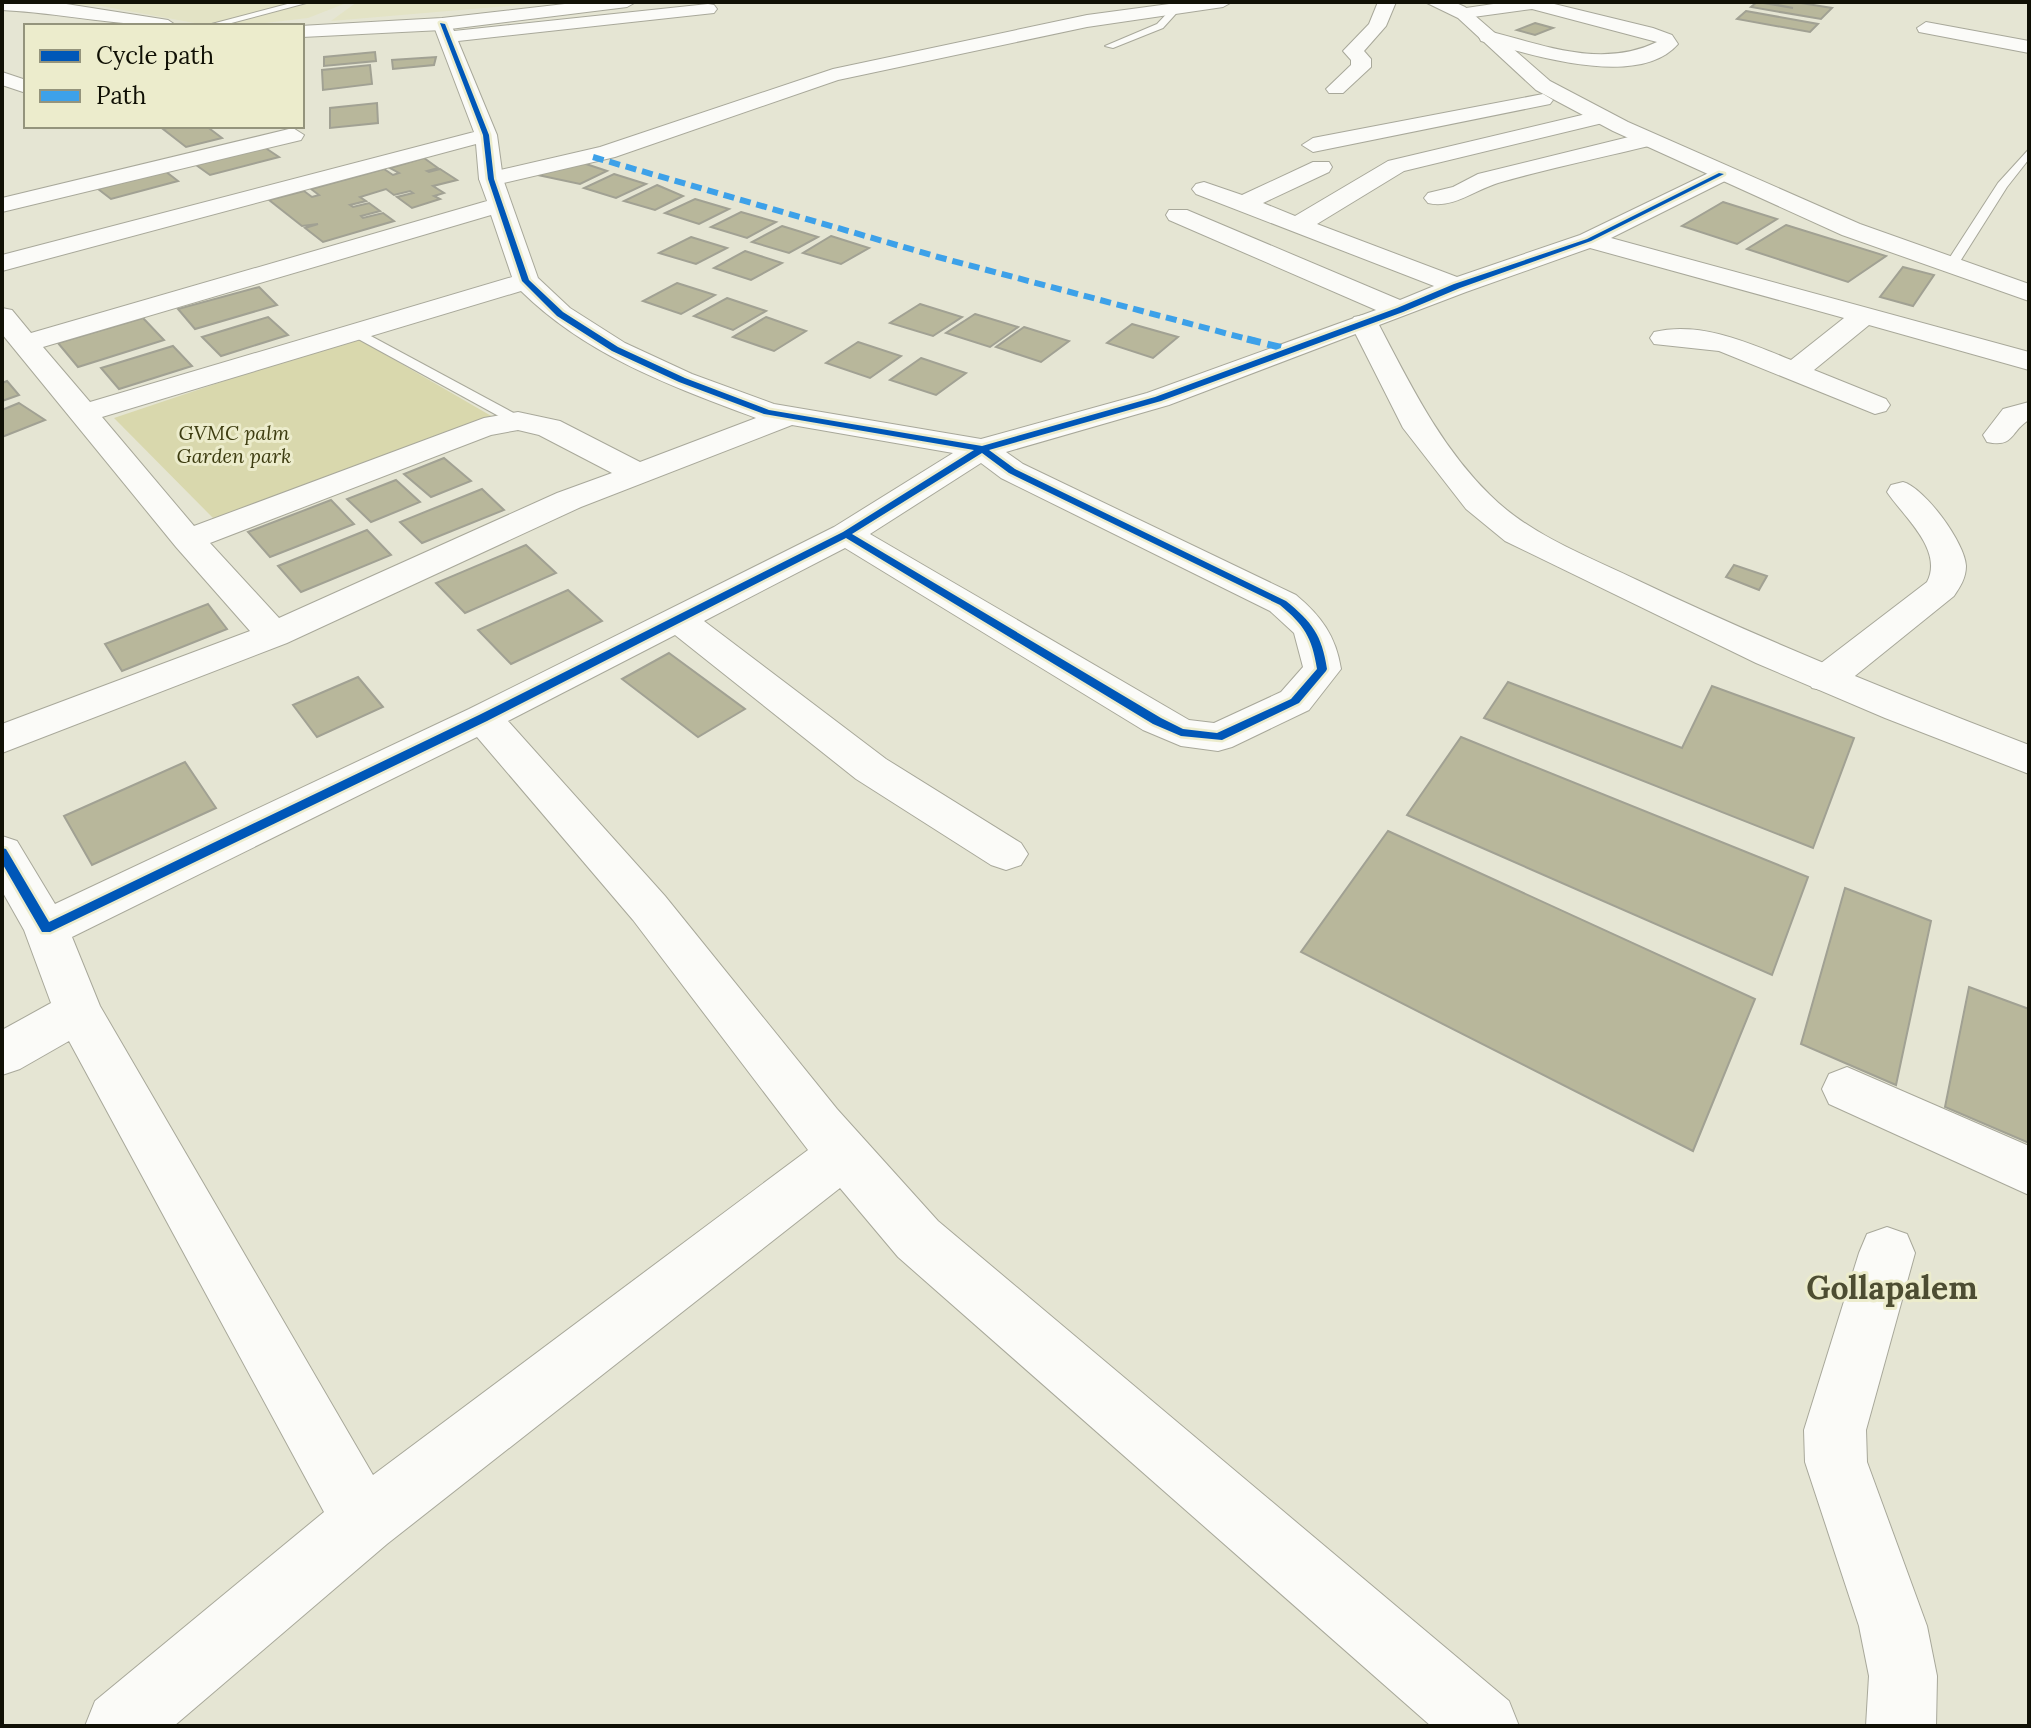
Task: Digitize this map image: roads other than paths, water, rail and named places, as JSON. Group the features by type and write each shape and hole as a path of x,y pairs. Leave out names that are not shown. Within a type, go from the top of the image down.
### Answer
{"street":[{"path":"445,31 627,2"},
{"path":"26,343 495,192 833,75 1087,21 1223,2"},
{"path":"1336,89 1361,67 1361,59 1353,51 1377,26 1387,2"},
{"path":"1573,14 1595,2"},
{"path":"1449,5 1522,4 1653,34 1665,39 1668,44 1635,60 1602,63 1488,37"},
{"path":"2,5 60,8 156,24"},
{"path":"1449,5 1530,77 1561,97 1721,174 1880,242 2029,293"},
{"path":"304,34 445,31 708,9"},
{"path":"1908,42 1947,11"},
{"path":"1926,28 2029,47"},
{"path":"445,31 486,135 495,192 526,281 560,314 615,349 682,380 767,412 982,449 1012,471 1283,603 1304,621 1319,642 1322,669 1295,701 1254,723 1218,737 1181,732 1157,721 846,534"},
{"path":"1503,82 1530,77"},
{"path":"1242,204 1317,156 1561,97"},
{"path":"1297,225 1382,172 1404,163 1603,116"},
{"path":"2,205 293,131 310,181"},
{"path":"2,263 486,135"},
{"path":"1436,198 1461,192 1486,179 1649,139"},
{"path":"46,929 679,620 846,534 982,449 1158,399 1457,286 1589,240 1721,174"},
{"path":"1204,189 1457,286"},
{"path":"1178,215 1400,310"},
{"path":"1589,240 2029,361"},
{"path":"82,414 526,281"},
{"path":"1794,372 1865,315"},
{"path":"2,316 188,540 274,635"},
{"path":"1364,323 1414,422 1494,518 1550,551 1826,679 2029,760"},
{"path":"1664,338 1707,340 1728,345 1875,405"},
{"path":"1998,435 2014,415 2029,411"},
{"path":"2,739 274,635 569,500 789,416"},
{"path":"188,540 484,427 518,421 549,428 637,473"},
{"path":"1826,679 1949,578 1950,559 1903,492"},
{"path":"679,620 871,769 1006,854"},
{"path":"483,718 649,908 843,1154 918,1239 1484,1726"},
{"path":"2,852 46,929 78,1012 364,1521"},
{"path":"2,1054 78,1012"},
{"path":"1847,1089 2029,1171"},
{"path":"120,1726 364,1521 843,1154"},
{"path":"1887,1253 1835,1430 1836,1462 1893,1626 1903,1676 1901,1726"}],"lane":[{"path":"217,24 306,2"},
{"path":"1110,46 1160,26 1178,7"},
{"path":"1949,268 2002,185 2029,152"},
{"path":"356,332 518,421"}],"district":[{"name":"Gollapalem","path":"1892,1288"}],"park label":[{"name":"GVMC palm Garden park","path":"234,444"}]}
